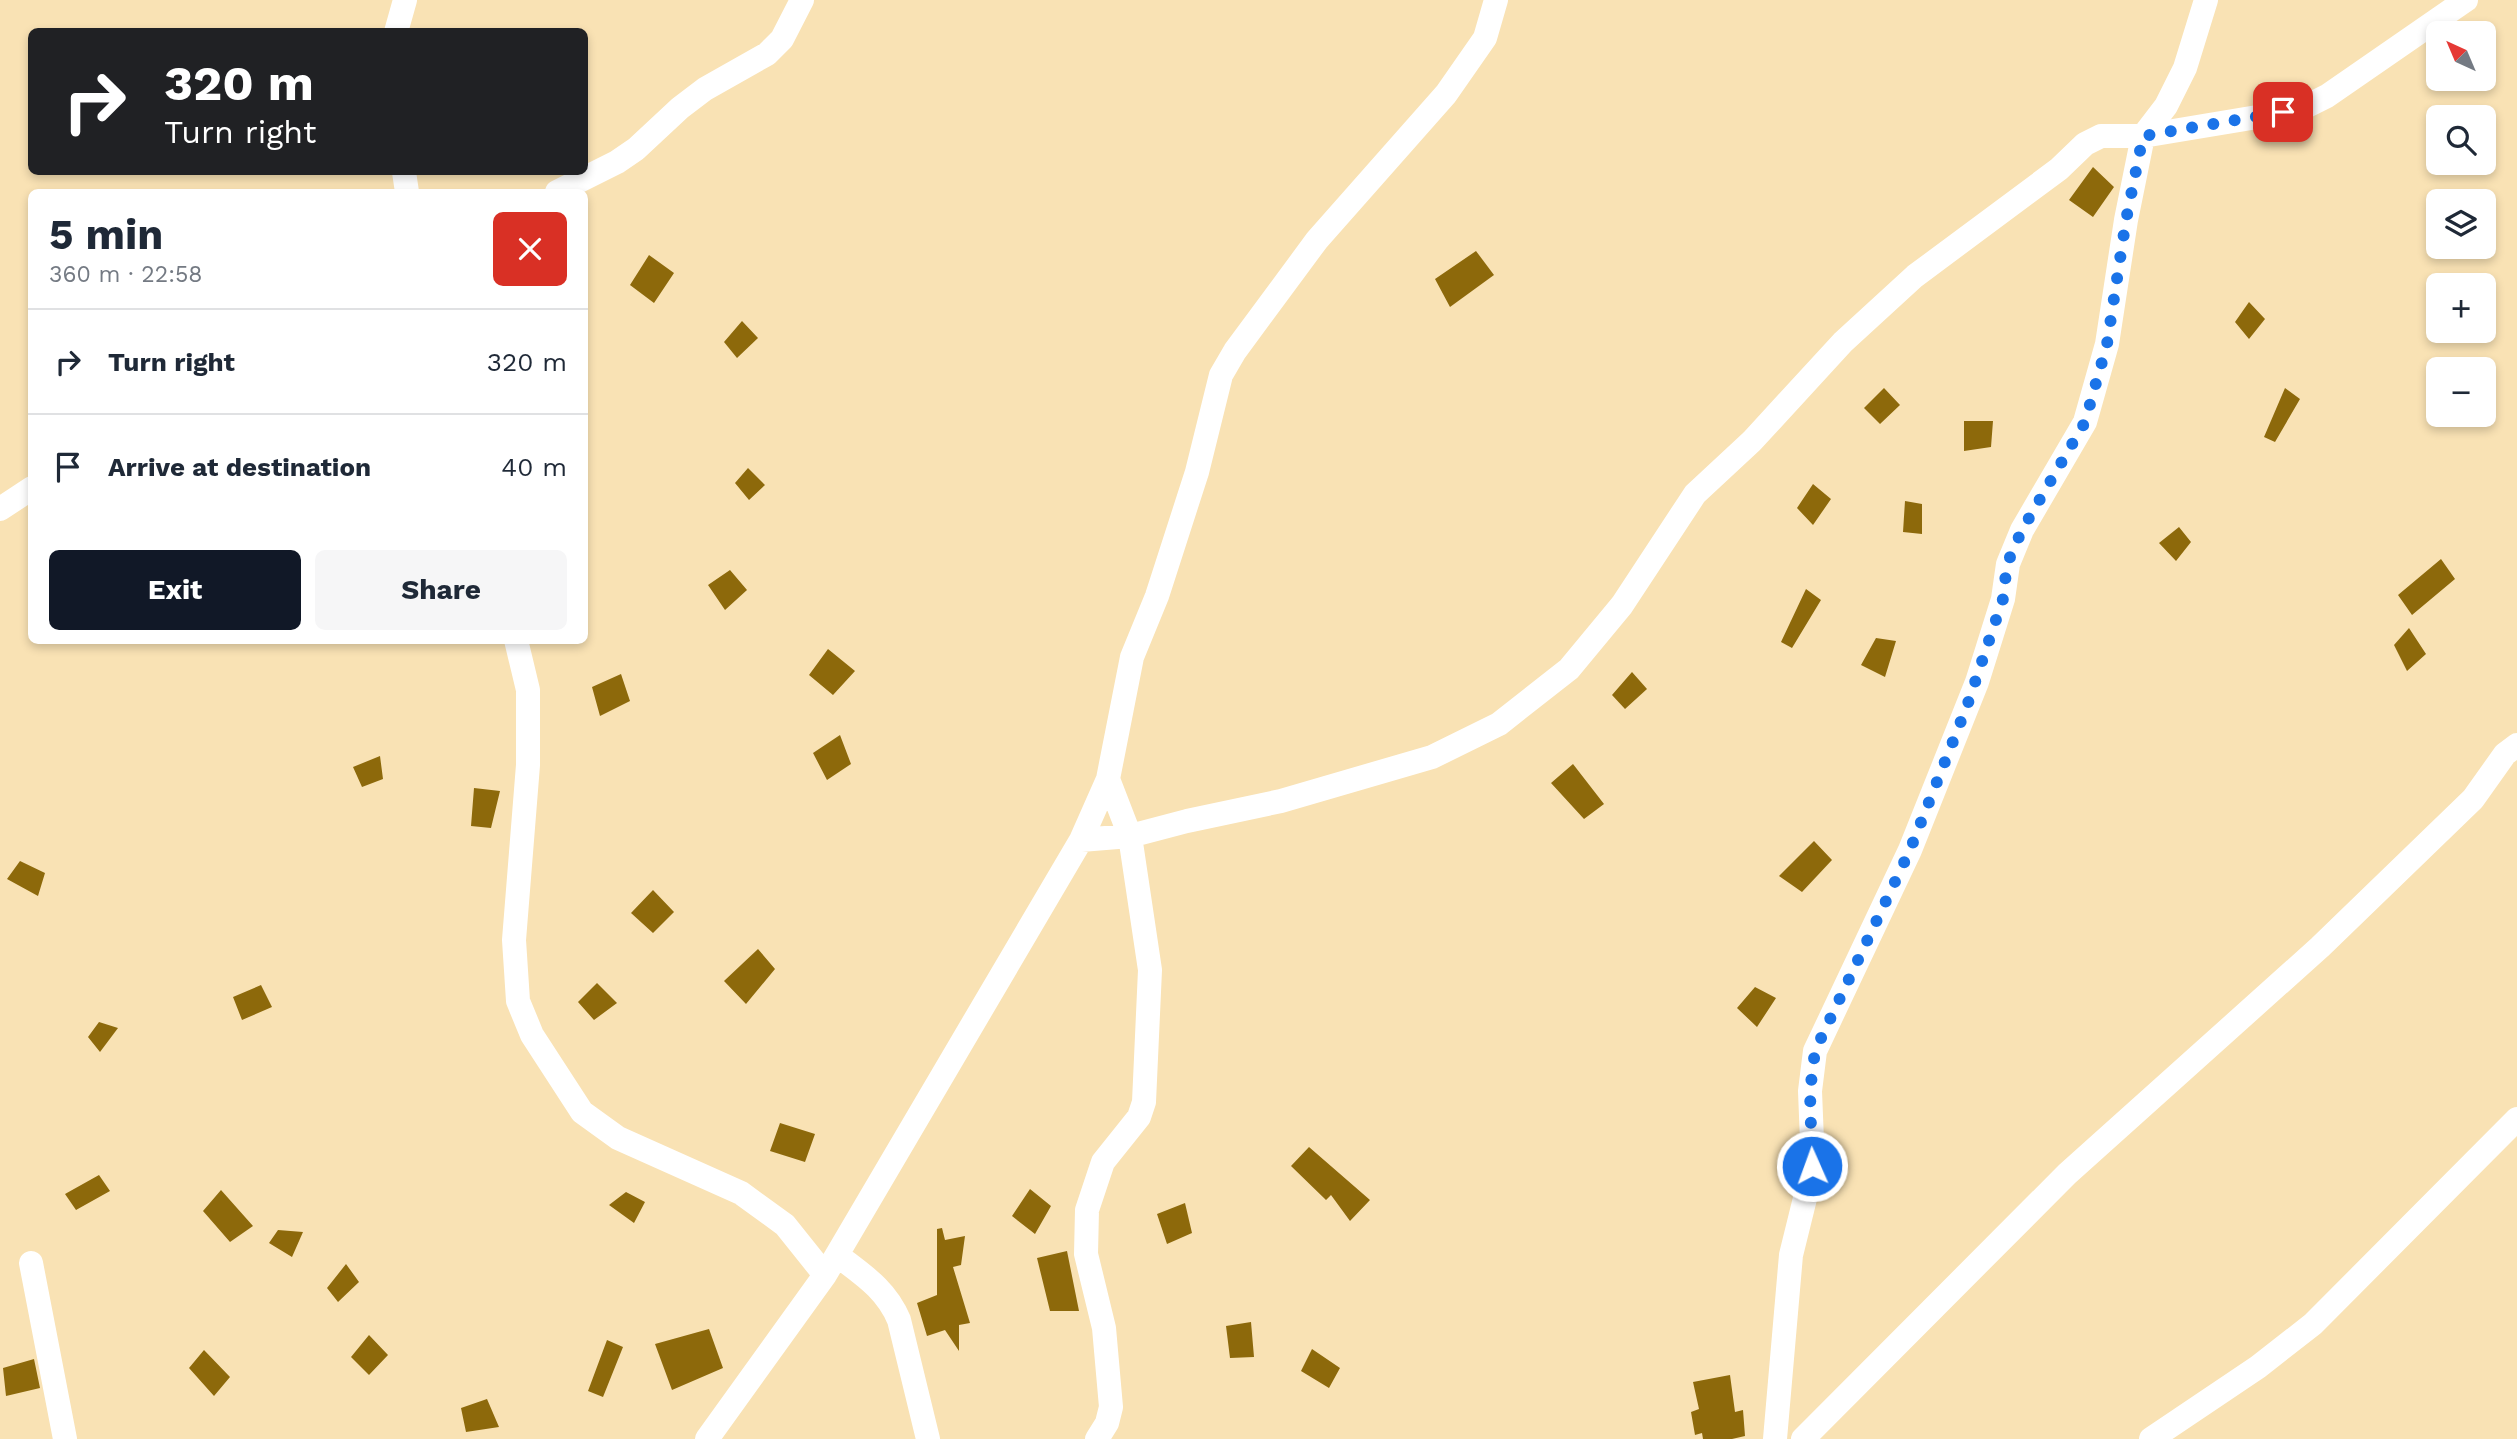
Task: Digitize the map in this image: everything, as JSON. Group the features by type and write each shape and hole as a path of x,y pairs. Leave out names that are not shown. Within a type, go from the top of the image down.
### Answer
{"street":[{"path":"397,28 405,0"},
{"path":"563,189 617,163 705,89 766,54 782,39 802,0"},
{"path":"707,1439 831,1265 1081,840 1108,779 1132,657 1157,596 1197,472 1221,375 1235,351 1317,240 1446,94 1485,38 1496,0"},
{"path":"1776,1439 1791,1255 1812,1166 1810,1091 1815,1051 1910,850 1972,695 2003,599 2007,564 2022,530 2085,422 2107,344 2126,220 2143,136 2166,106 2185,68 2206,0"},
{"path":"1081,840 1130,836 1281,801 1432,757 1499,724 1569,669 1622,605 1695,494 1752,441 1843,342 1915,276 2060,169 2085,144 2101,136 2143,136 2299,110 2327,96 2466,0"},
{"path":"0,509 28,491"},
{"path":"517,644 528,690 528,752 514,940 518,1001 532,1035 582,1112 618,1138 741,1193 785,1225 831,1265 882,1290 900,1320 928,1439"},
{"path":"1803,1439 2067,1174 2320,947 2473,799 2505,754 2517,745"},
{"path":"1097,1439 1107,1423 1111,1407 1104,1328 1086,1254 1087,1210 1103,1162 1139,1117 1144,1102 1150,970 1130,836 1108,779"},
{"path":"2151,1439 2258,1367 2314,1324 2517,1119"},
{"path":"31,1263 65,1439"}],"building":[{"path":"2093,167 2114,187 2093,217 2069,200"},
{"path":"1476,251 1494,275 1450,307 1435,279"},
{"path":"649,255 674,273 654,303 630,285"},
{"path":"2249,302 2265,319 2249,339 2235,322"},
{"path":"742,321 758,338 737,358 724,342"},
{"path":"1884,388 1900,405 1880,424 1864,408"},
{"path":"2285,388 2300,399 2275,442 2264,437"},
{"path":"1964,421 1993,421 1991,447 1964,451"},
{"path":"748,468 765,485 749,500 735,483"},
{"path":"1813,484 1831,499 1813,525 1797,508"},
{"path":"1905,501 1922,504 1922,534 1903,532"},
{"path":"2179,527 2191,542 2176,561 2159,543"},
{"path":"2441,559 2455,579 2412,615 2398,595"},
{"path":"730,570 747,590 725,610 708,585"},
{"path":"1806,589 1821,600 1792,648 1781,642"},
{"path":"2409,628 2426,654 2407,671 2394,645"},
{"path":"1876,638 1896,641 1885,677 1861,665"},
{"path":"828,649 855,671 833,695 809,675"},
{"path":"1632,672 1647,689 1625,709 1612,695"},
{"path":"621,674 630,701 600,716 592,687"},
{"path":"840,735 851,764 827,780 813,753"},
{"path":"380,756 383,779 362,787 353,767"},
{"path":"1573,764 1604,804 1584,819 1551,783"},
{"path":"474,788 500,791 491,828 471,826"},
{"path":"1814,841 1832,860 1802,892 1779,876"},
{"path":"20,861 45,873 38,896 7,879"},
{"path":"653,890 674,912 653,933 631,913"},
{"path":"758,949 775,969 746,1004 724,981"},
{"path":"597,983 617,1003 594,1020 578,1002"},
{"path":"261,985 272,1007 242,1020 233,997"},
{"path":"1755,987 1776,998 1757,1027 1737,1008"},
{"path":"99,1022 118,1028 100,1052 88,1037"},
{"path":"780,1123 815,1134 805,1162 770,1151"},
{"path":"1309,1147 1370,1200 1350,1221 1331,1195 1326,1200 1291,1166"},
{"path":"99,1175 110,1191 76,1210 65,1194"},
{"path":"1030,1189 1051,1206 1035,1234 1012,1216"},
{"path":"221,1190 253,1226 230,1242 203,1211"},
{"path":"626,1192 645,1202 634,1223 609,1205"},
{"path":"1185,1203 1192,1233 1167,1244 1157,1214"},
{"path":"942,1228 945,1240 965,1236 961,1265 953,1267 970,1323 959,1325 959,1351 945,1330 927,1336 917,1303 937,1295 937,1229"},
{"path":"278,1230 303,1232 292,1257 269,1243"},
{"path":"1067,1251 1079,1311 1050,1311 1037,1258"},
{"path":"346,1264 359,1282 338,1302 327,1288"},
{"path":"1251,1322 1254,1357 1230,1358 1226,1326"},
{"path":"709,1329 723,1368 672,1390 655,1344"},
{"path":"369,1335 388,1355 369,1375 351,1357"},
{"path":"607,1340 623,1347 603,1397 588,1391"},
{"path":"1312,1349 1340,1368 1329,1388 1301,1371"},
{"path":"204,1350 230,1377 214,1396 189,1368"},
{"path":"34,1359 40,1388 6,1396 3,1368"},
{"path":"1730,1375 1735,1412 1743,1410 1745,1436 1703,1439 1702,1433 1695,1435 1691,1412 1699,1409 1693,1382"},
{"path":"487,1399 499,1427 466,1432 461,1408"}],"route":[{"path":"1812,1166 1810,1091 1815,1051 1910,850 1977,682 2003,599 2007,564 2022,530 2085,422 2107,344 2126,220 2143,136 2283,112"}]}
